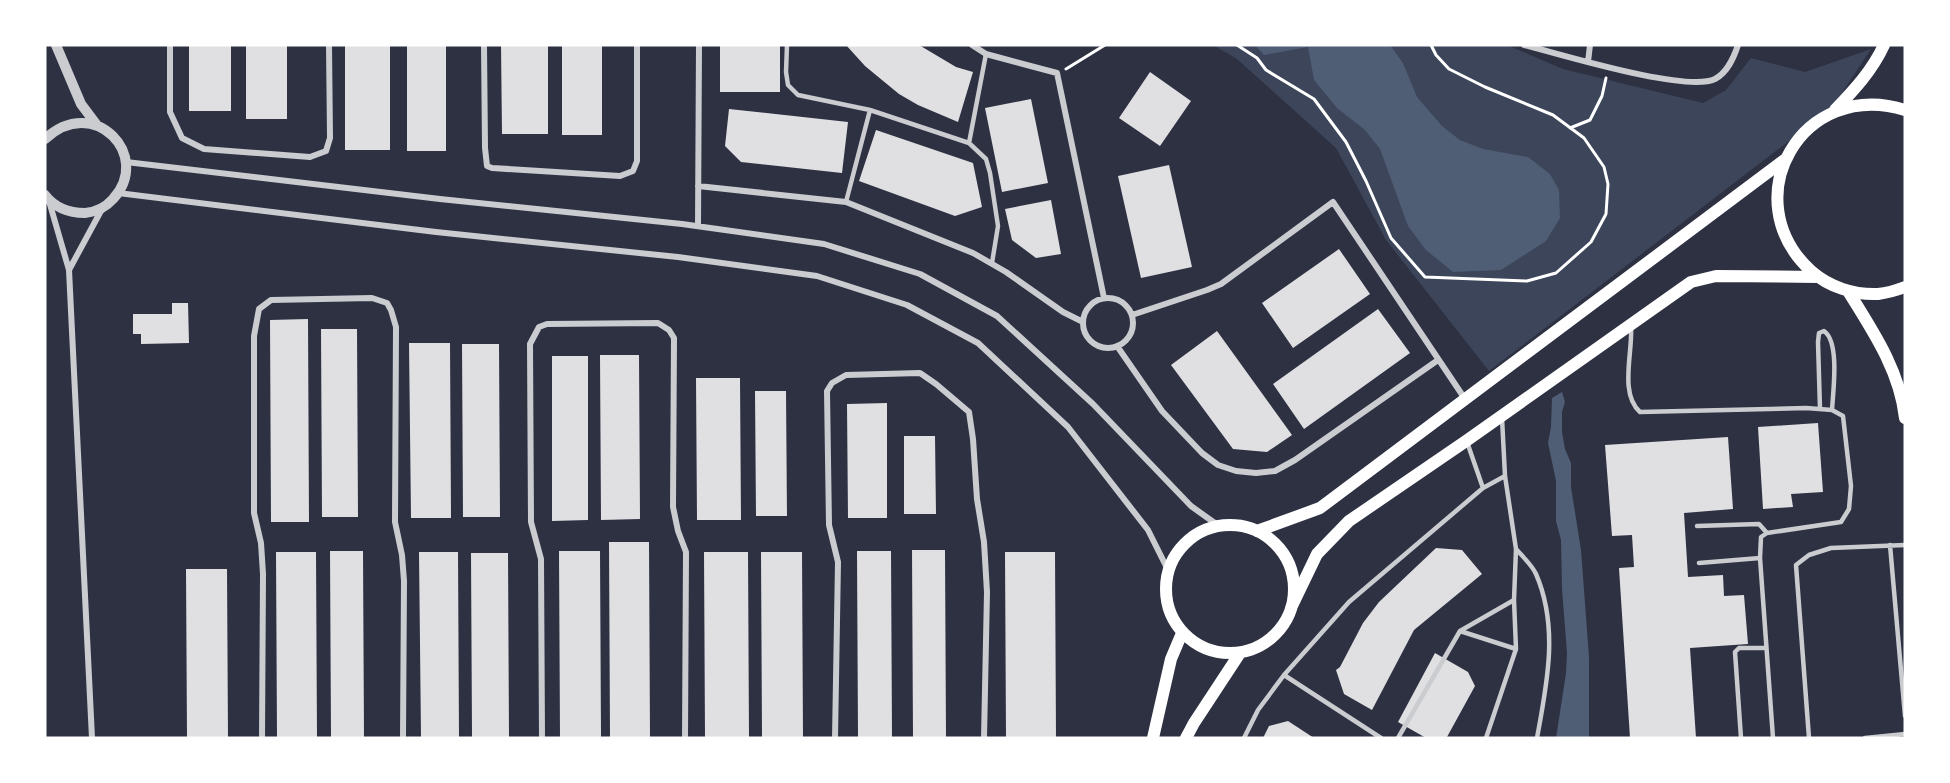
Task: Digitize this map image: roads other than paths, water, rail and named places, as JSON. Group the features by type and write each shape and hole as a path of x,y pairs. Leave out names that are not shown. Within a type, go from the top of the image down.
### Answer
{"main road":[{"path":"1834,111 1862,82 1884,45"},
{"path":"1905,110 1887,105 1861,104 1834,111 1806,130 1795,143 1787,158 1779,183 1778,210 1785,236 1794,252 1819,278 1848,291 1880,294 1905,288"},
{"path":"1257,531 1320,508 1787,158"},
{"path":"1291,608 1294,590 1291,571 1284,555 1272,541 1244,526 1219,526 1197,534 1179,549 1168,570 1167,603 1182,633 1199,646 1219,653 1240,653 1257,648 1272,638 1284,624 1317,554 1349,520 1466,441 1691,282 1716,276 1819,278"},
{"path":"1848,291 1887,358 1900,392 1905,418"},
{"path":"1153,738 1171,659 1182,633"},
{"path":"1186,738 1240,653"}],"street":[{"path":"56,45 81,104 96,124"},
{"path":"171,45 170,112 182,138 204,149 310,157 326,151 330,138 328,45"},
{"path":"484,45 485,148 488,166 620,176 633,171 637,161 638,45"},
{"path":"698,226 699,45"},
{"path":"972,45 986,54 1057,73 1104,298"},
{"path":"1524,45 1666,81 1699,82 1716,79 1733,62 1738,45"},
{"path":"1588,62 1590,45"},
{"path":"45,139 55,130 68,124 82,122 96,124 116,139 123,150 126,162 123,184 118,193 102,208 69,270"},
{"path":"126,162 440,199 698,226 824,244 920,274 997,316 1093,404 1191,506 1219,526"},
{"path":"698,186 846,202 946,241 992,263 1063,312 1083,322"},
{"path":"118,193 436,232 678,257 806,275 907,305 978,343 1068,426 1148,530 1168,570"},
{"path":"47,198 61,208 74,213 89,213 102,208"},
{"path":"47,198 69,270 92,738"},
{"path":"1132,315 1221,284 1333,202 1465,399"},
{"path":"262,738 263,574 261,543 254,513 254,336 259,309 271,300 323,298 372,298 387,303 392,310 396,327 394,489 395,522 402,555 404,581 403,738"},
{"path":"1104,298 1123,302 1132,315 1131,332 1128,339 1117,346 1106,348 1091,341 1086,335 1083,322 1086,310 1092,303 1104,298"},
{"path":"542,738 541,559 531,522 530,344 539,327 547,324 603,323 658,323 669,330 674,338 674,507 678,531 686,552 685,738"},
{"path":"1117,346 1162,411 1202,453 1218,465 1236,471 1256,473 1275,471 1295,460 1438,360"},
{"path":"835,738 838,562 829,525 828,391 832,383 846,375 898,373 920,373 969,412 974,439 977,499 984,542 987,592 984,738"}],"lane":[{"path":"787,45 788,85 798,95 870,110 969,143 986,159 998,226 992,263"},
{"path":"969,143 986,54"},
{"path":"846,202 870,110"},
{"path":"1631,324 1632,344 1628,388 1632,404 1640,412 1806,408 1832,410 1843,416 1851,486 1849,509 1841,522 1767,533 1761,537 1765,648 1773,738"},
{"path":"1820,409 1818,342 1819,333 1824,331 1831,340 1834,360 1832,410"},
{"path":"1486,738 1516,650 1514,600 1516,549 1505,476 1502,415"},
{"path":"1466,441 1482,488"},
{"path":"1244,738 1258,710 1284,675 1349,602 1482,488 1505,476"},
{"path":"1697,526 1759,524 1767,533"},
{"path":"1890,544 1905,716"},
{"path":"1809,738 1796,565 1809,555 1831,548 1905,545"},
{"path":"1516,549 1536,572 1544,599 1550,636 1547,686 1537,738"},
{"path":"1699,563 1760,558"},
{"path":"1398,738 1460,631 1514,600"},
{"path":"1460,631 1516,650"},
{"path":"1741,738 1735,652 1739,648 1765,648"},
{"path":"1284,675 1381,738"},
{"path":"1367,738 1371,731"},
{"path":"1865,738 1905,734"}]}
